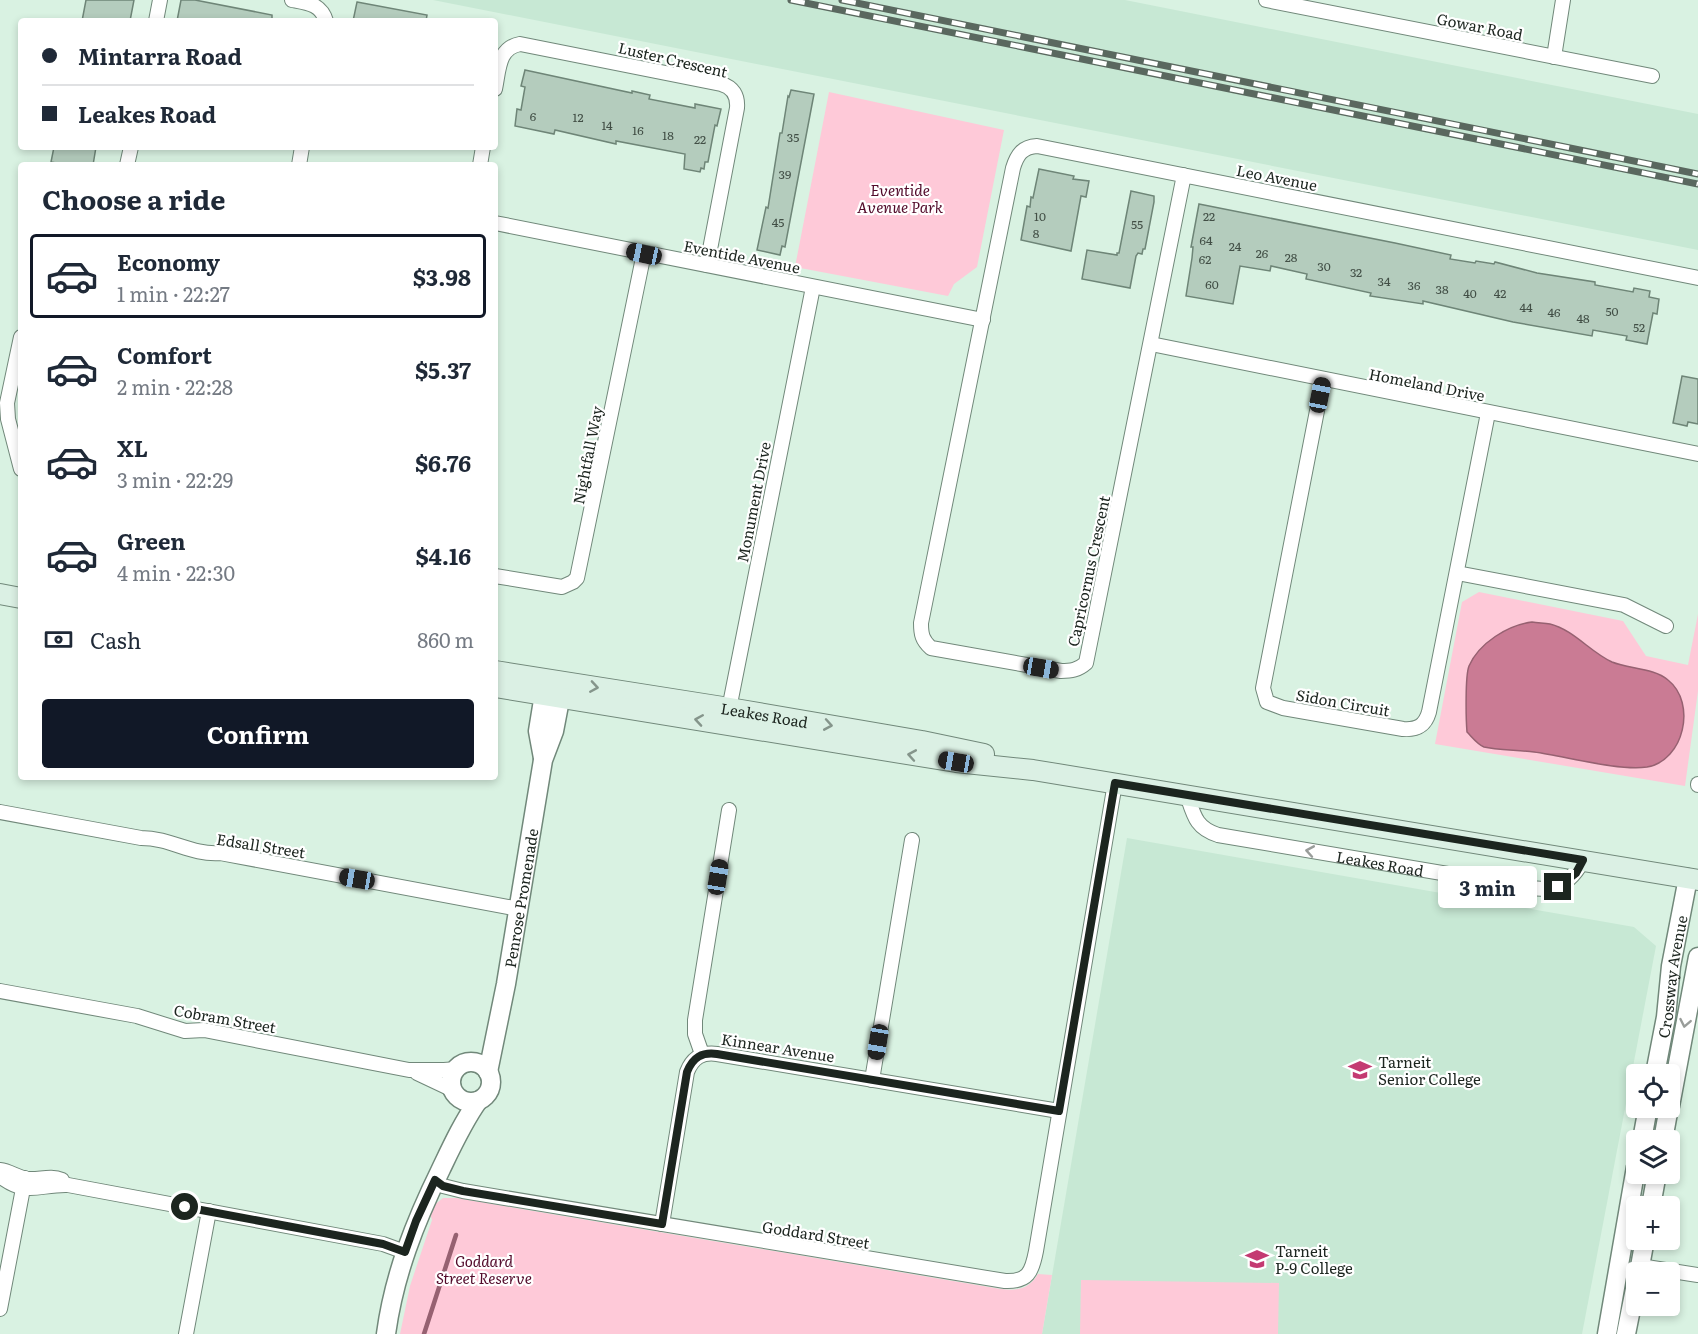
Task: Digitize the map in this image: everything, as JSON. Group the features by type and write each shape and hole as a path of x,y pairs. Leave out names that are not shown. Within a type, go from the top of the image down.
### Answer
{"main road":[{"path":"0,594 18,597"},
{"name":"Leakes Road","path":"498,672 554,688 728,716 956,762 1033,770 1115,783 1693,879"},
{"name":"Leakes Road","path":"498,687 554,688"}],"street":[{"path":"157,18 160,0"},
{"path":"292,0 317,6 325,18"},
{"name":"Gowar Road","path":"1266,0 1652,76"},
{"path":"1554,57 1563,0"},
{"name":"Luster Crescent","path":"498,74 502,55 513,46 520,44 721,84 731,88 736,96 738,108 707,265"},
{"name":"Leo Avenue","path":"983,320 1013,168 1022,151 1037,146 1698,278"},
{"name":"Capricornus Crescent","path":"983,320 921,623 921,633 926,643 936,650 1070,671 1086,663 1089,650 1184,176"},
{"name":"Eventide Avenue","path":"498,224 983,320"},
{"name":"Nightfall Way","path":"498,576 562,587 577,578 644,254"},
{"name":"Monument Drive","path":"728,716 813,287"},
{"name":"Homeland Drive","path":"1151,344 1698,454"},
{"path":"18,350 7,403 8,418 18,457"},
{"name":"Sidon Circuit","path":"1323,380 1263,688 1268,702 1283,708 1403,729 1420,727 1425,722 1429,712 1488,413"},
{"path":"1457,573 1624,605 1666,626"},
{"name":"Penrose Promenade","path":"488,1072 500,1018 543,760 554,731 554,688"},
{"path":"1059,1111 1115,783"},
{"name":"Leakes Road","path":"1187,795 1194,815 1200,826 1207,832 1504,884 1532,888 1558,887 1576,873 1583,860"},
{"path":"702,1053 695,1034 695,1020 729,810"},
{"name":"Edsall Street","path":"0,812 141,837 159,838 204,853 220,853 519,909"},
{"path":"872,1080 912,840"},
{"name":"Crossway Avenue","path":"1657,1064 1666,1017 1671,966 1693,879"},
{"name":"Crossway Avenue","path":"1677,1064 1698,957"},
{"name":"Cobram Street","path":"0,991 137,1016 185,1031 204,1030 410,1070 444,1071 462,1066"},
{"name":"Penrose Promenade","path":"462,1066 474,1058 495,1035"},
{"name":"Kinnear Avenue","path":"662,1224 687,1072 694,1060 702,1053 1059,1111"},
{"path":"386,1334 392,1298 416,1221 453,1143 478,1101 490,1089 488,1072 477,1063 462,1066 452,1079 453,1143"},
{"name":"Cobram Street","path":"410,1070 454,1092"},
{"path":"454,1092 468,1102 478,1101"},
{"name":"Goddard Street","path":"435,1180 443,1186 463,1191 1015,1282 1028,1274 1034,1261 1059,1111"},
{"path":"0,1170 9,1171 24,1183"},
{"path":"0,1176 11,1185 50,1177 59,1179 68,1185 373,1242 405,1252"},
{"path":"0,1309 24,1183"},
{"path":"1607,1334 1633,1184"},
{"path":"186,1334 209,1211"},
{"path":"1619,1260 1626,1263"},
{"path":"1680,1273 1698,1275"},
{"path":"1626,1334 1630,1316"}],"shaded area":[{"path":"433,0 1125,0 1698,114 1698,250"},
{"path":"1532,622 1559,627 1612,662 1656,673 1668,680 1677,690 1684,716 1678,743 1670,754 1660,762 1647,767 1635,768 1481,746 1467,732 1466,688 1469,666 1480,650 1495,636 1513,627"},
{"name":"Tarneit Senior College","path":"1127,838 1634,927 1656,946 1633,1064 1626,1064 1626,1103 1582,1334 1042,1334"}],"green space":[{"name":"Eventide Avenue Park","path":"829,92 1004,130 977,267 954,284 948,296 795,267"},
{"path":"1479,592 1623,621 1646,656 1688,665 1698,614 1698,691 1685,786 1435,744 1462,602"},
{"name":"Goddard Street Reserve","path":"443,1198 456,1198 1001,1289 1023,1288 1031,1283 1038,1274 1052,1275 1042,1334 400,1334 410,1286 432,1220 430,1213 433,1206"},
{"path":"1081,1280 1279,1283 1278,1334 1080,1334"}],"building":[{"path":"86,0 134,0 131,18 83,18"},
{"path":"181,0 195,0 272,15 272,18 178,18"},
{"path":"357,2 427,15 426,18 354,18"},
{"path":"525,70 650,95 649,99 695,108 695,104 721,109 717,126 715,125 708,162 705,162 704,169 701,168 700,172 684,169 685,154 616,141 616,144 555,130 554,134 515,126 517,109 521,110 525,87 521,86"},
{"path":"791,90 814,94 785,247 782,246 780,255 757,250 766,207 768,208 780,133 782,133"},
{"path":"53,150 96,150 94,162 51,162"},
{"path":"1039,169 1089,181 1086,197 1081,196 1071,251 1021,240 1027,206 1030,207 1031,197 1033,198"},
{"path":"1131,191 1154,196 1154,202 1145,249 1142,254 1138,253 1136,256 1130,288 1082,279 1087,250 1117,255 1119,253"},
{"path":"1199,204 1451,255 1450,259 1475,263 1476,261 1494,264 1495,262 1537,273 1595,282 1595,285 1633,292 1634,288 1650,291 1649,297 1659,299 1657,314 1653,313 1647,344 1626,340 1627,336 1593,330 1592,336 1513,322 1423,301 1423,304 1370,296 1371,293 1306,279 1307,274 1271,266 1270,271 1240,266 1233,304 1186,296 1192,258 1193,247 1191,247"},
{"path":"1682,376 1698,379 1698,424 1688,422 1687,426 1673,423"}],"waterway":[{"path":"424,1334 456,1235"}],"railway":[{"path":"791,0 1698,184"},
{"path":"842,0 1698,174"}],"place":[{"name":"Tarneit Senior College","path":"1360,1070"},
{"name":"Tarneit P-9 College","path":"1257,1259"}],"route":[{"path":"185,1207 383,1244 405,1252 435,1180 443,1186 463,1191 662,1224 687,1072 690,1065 702,1053 1059,1111 1115,783 1583,860 1576,873 1558,887"}]}
